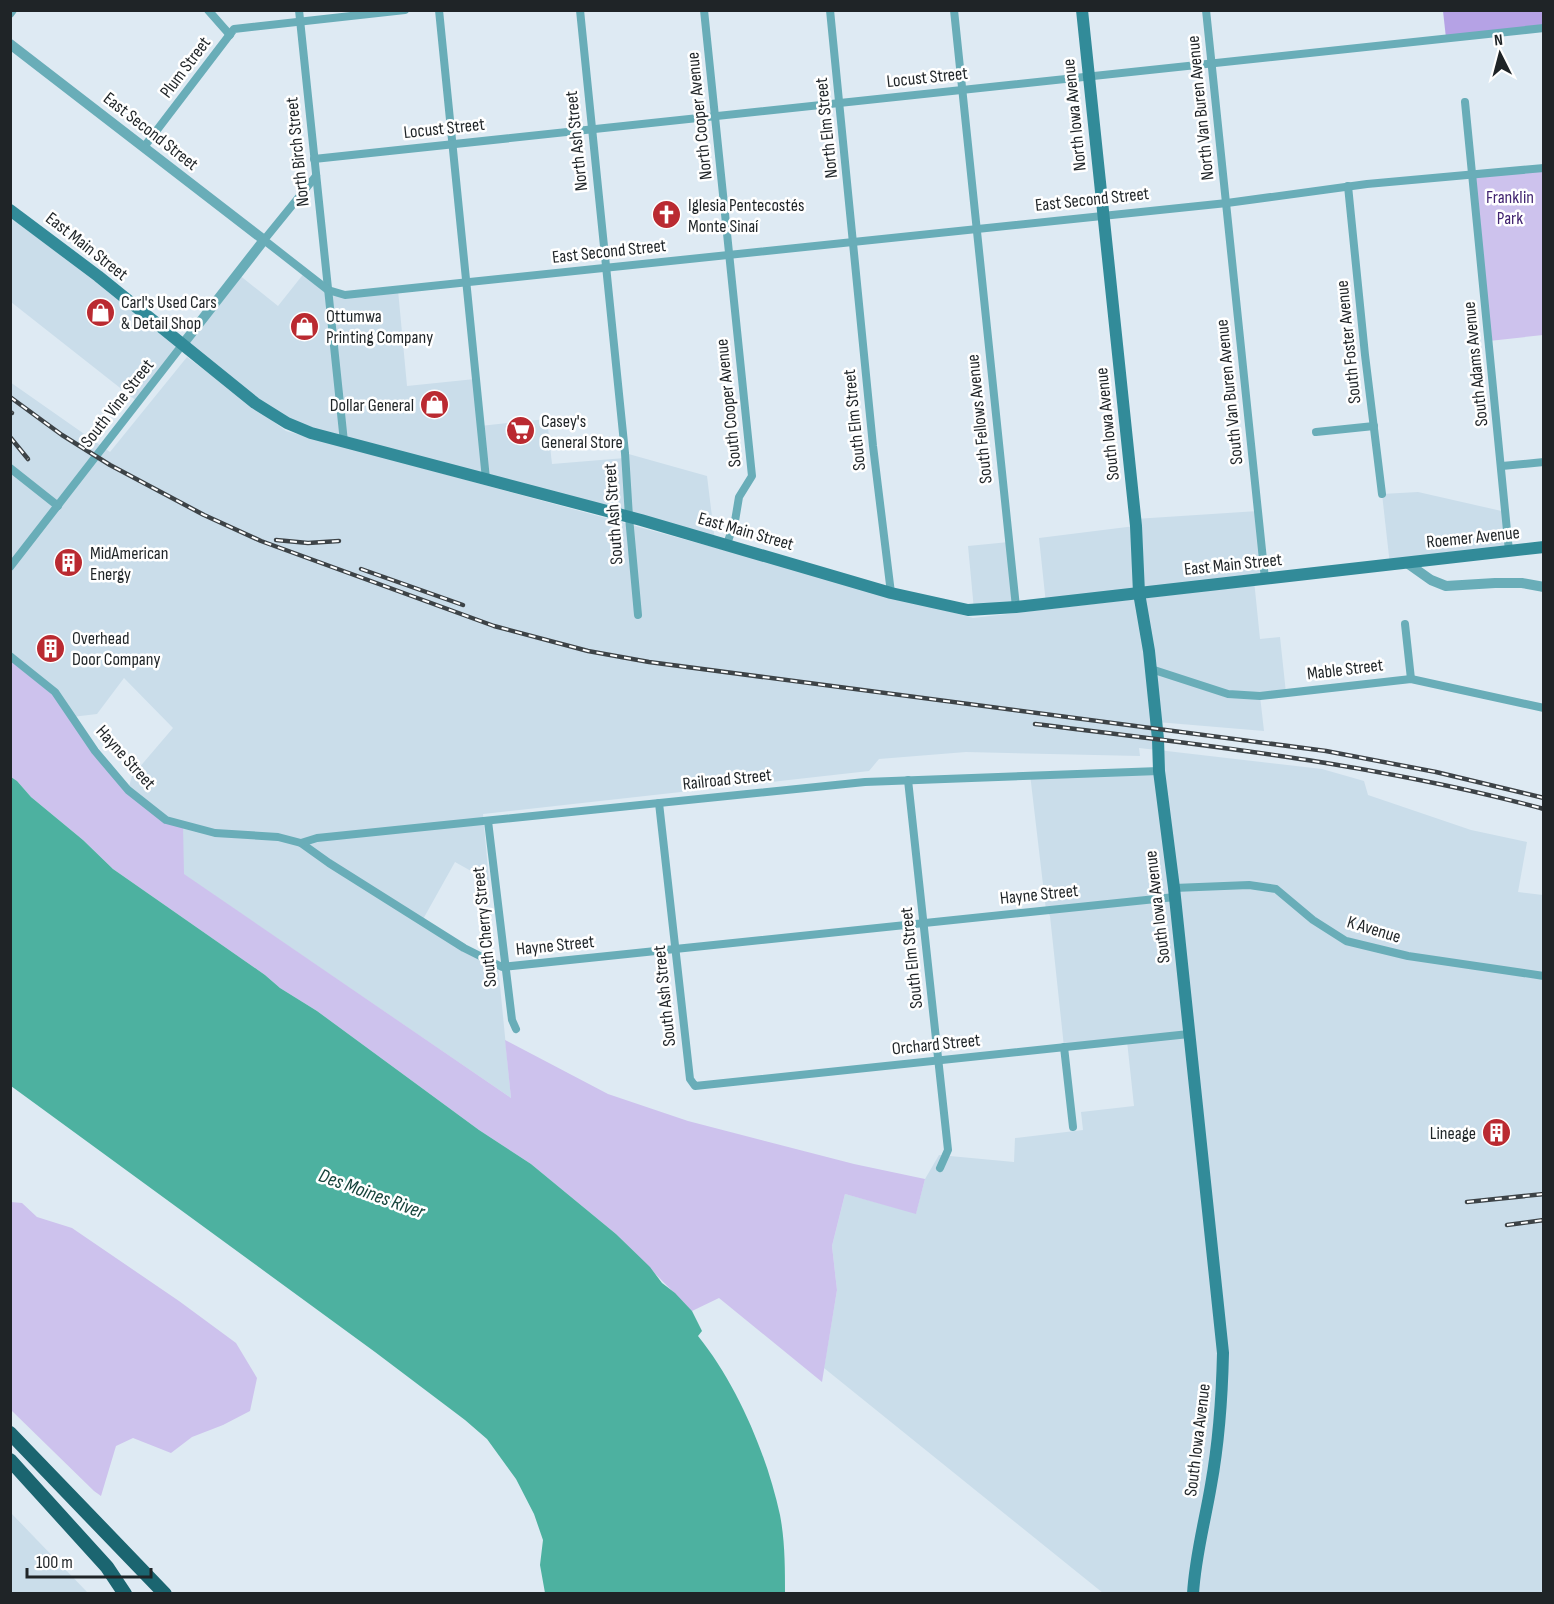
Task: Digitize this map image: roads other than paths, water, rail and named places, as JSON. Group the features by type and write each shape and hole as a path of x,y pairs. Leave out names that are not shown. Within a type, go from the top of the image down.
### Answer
{"highway":[{"path":"10,1433 165,1593"},
{"path":"10,1460 107,1567 125,1593"}],"main road":[{"name":"North Iowa Avenue","path":"1082,10 1103,216"},
{"name":"East Main Street","path":"10,210 255,403 277,417 311,433 727,544 891,593 968,610 1016,607 1407,563"},
{"name":"South Iowa Avenue","path":"1103,216 1136,526 1139,593 1151,669 1159,771 1223,1353 1221,1419 1211,1487 1195,1563 1193,1593"},
{"name":"Roemer Avenue","path":"1407,563 1544,548"}],"street":[{"path":"208,10 230,34"},
{"name":"North Birch Street","path":"299,10 344,442"},
{"name":"Plum Street","path":"144,147 234,29 405,10"},
{"path":"440,10 486,479"},
{"name":"North Ash Street","path":"579,10 606,268"},
{"name":"North Cooper Avenue","path":"704,10 729,255"},
{"name":"North Elm Street","path":"830,10 854,242"},
{"name":"South Fellows Avenue","path":"954,10 991,386 1016,607"},
{"name":"North Van Buren Avenue","path":"1206,10 1227,203"},
{"name":"Locust Street","path":"314,159 1544,28"},
{"name":"East Second Street","path":"10,44 328,290 345,296 1227,203 1348,186 1544,168"},
{"name":"South Adams Avenue","path":"1465,102 1509,551"},
{"name":"South Vine Street","path":"10,567 316,176"},
{"name":"South Foster Avenue","path":"1348,186 1382,494"},
{"name":"South Van Buren Avenue","path":"1227,203 1265,579"},
{"name":"South Elm Street","path":"854,242 874,457 891,593"},
{"name":"South Cooper Avenue","path":"727,544 735,521 739,497 752,476 729,255"},
{"name":"South Ash Street","path":"606,268 626,453 638,615"},
{"path":"1316,432 1374,426"},
{"path":"1502,466 1544,462"},
{"path":"10,468 58,506"},
{"path":"1407,563 1431,580 1446,586 1522,583 1544,588"},
{"path":"1405,624 1411,679"},
{"name":"Hayne Street","path":"10,657 55,692 95,751 128,790 166,820 214,833 270,836 301,843 464,948 502,968 1174,892"},
{"name":"Mable Street","path":"1151,669 1228,694 1260,696 1411,679 1544,708"},
{"name":"Railroad Street","path":"301,843 317,838 865,782 1159,771"},
{"name":"South Elm Street","path":"908,780 948,1150 940,1168"},
{"name":"South Ash Street","path":"659,803 690,1079"},
{"name":"South Cherry Street","path":"488,820 512,1020 516,1029"},
{"name":"K Avenue","path":"1174,892 1249,885 1276,889 1313,920 1346,941 1408,956 1544,976"},
{"name":"Orchard Street","path":"690,1079 695,1086 1189,1034"},
{"path":"1064,1047 1073,1127"}],"water":[{"name":"Des Moines River","path":"11,777 113,869 265,975 280,988 317,1011 479,1130 531,1164 616,1234 650,1267 662,1283 675,1293 692,1311 702,1331 698,1336 738,1398 759,1445 780,1515 784,1545 785,1593 545,1593 540,1565 543,1540 534,1514 516,1479 487,1439 375,1352 11,1086"}],"railway":[{"path":"10,397 62,435 110,465 204,515 261,541 494,626 588,651 649,662 1326,751 1436,772 1544,798"},
{"path":"10,437 28,459"},
{"path":"276,540 308,543 339,541"},
{"path":"361,569 463,605"},
{"path":"1035,724 1227,748 1355,768 1481,793 1544,809"},
{"path":"1467,1202 1544,1194"},
{"path":"1507,1225 1544,1220"}],"place":[{"name":"Iglesia Pentecostés Monte Sinaí","path":"667,215"},
{"name":"Carl's Used Cars & Detail Shop","path":"100,312"},
{"name":"Ottumwa Printing Company","path":"305,326"},
{"name":"Dollar General","path":"435,405"},
{"name":"Casey's General Store","path":"520,431"},
{"name":"MidAmerican Energy","path":"69,563"},
{"name":"Overhead Door Company","path":"51,648"},
{"name":"Lineage","path":"1497,1133"}],"park label":[{"name":"Franklin Park","path":"1510,207"}]}
